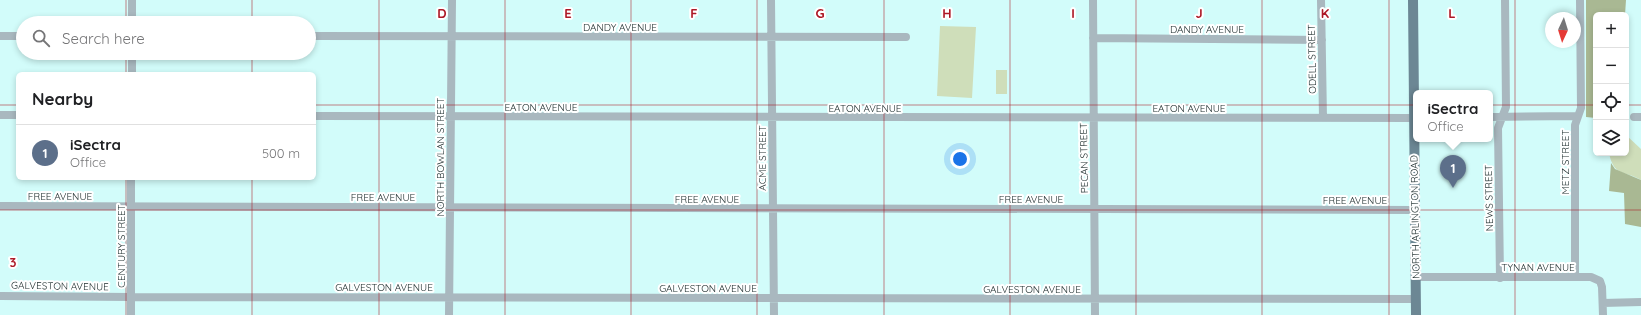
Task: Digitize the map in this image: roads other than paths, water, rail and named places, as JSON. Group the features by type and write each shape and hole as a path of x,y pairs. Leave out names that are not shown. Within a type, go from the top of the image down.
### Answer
{"main road":[{"name":"NORTH ARLINGTON ROAD","path":"1413,0 1415,90"},
{"name":"NORTH ARLINGTON ROAD","path":"1415,142 1416,315"}],"street":[{"path":"132,0 132,16"},
{"name":"NORTH BOWLAN STREET","path":"449,315 452,0"},
{"name":"ACME STREET","path":"771,0 774,315"},
{"name":"PECAN STREET","path":"1093,0 1095,315"},
{"name":"ODELL STREET","path":"1321,0 1323,118"},
{"name":"NEWS STREET","path":"1500,278 1498,128 1506,107 1505,0"},
{"name":"METZ STREET","path":"1575,277 1575,125 1581,108 1580,0"},
{"path":"0,36 16,36"},
{"name":"DANDY AVENUE","path":"316,36 771,38 906,37"},
{"name":"DANDY AVENUE","path":"1093,38 1322,40"},
{"path":"132,60 132,72"},
{"path":"0,115 16,115"},
{"name":"EATON AVENUE","path":"316,116 1413,118"},
{"path":"1493,117 1578,116"},
{"name":"CENTURY STREET","path":"131,180 131,315"},
{"name":"FREE AVENUE","path":"0,206 1415,210"},
{"name":"TYNAN AVENUE","path":"1416,277 1591,277 1600,281 1603,303"},
{"name":"GALVESTON AVENUE","path":"0,296 1416,299"},
{"path":"1603,315 1603,303 1641,302"}],"place":[{"name":"iSectra","path":"1453,188"}]}
